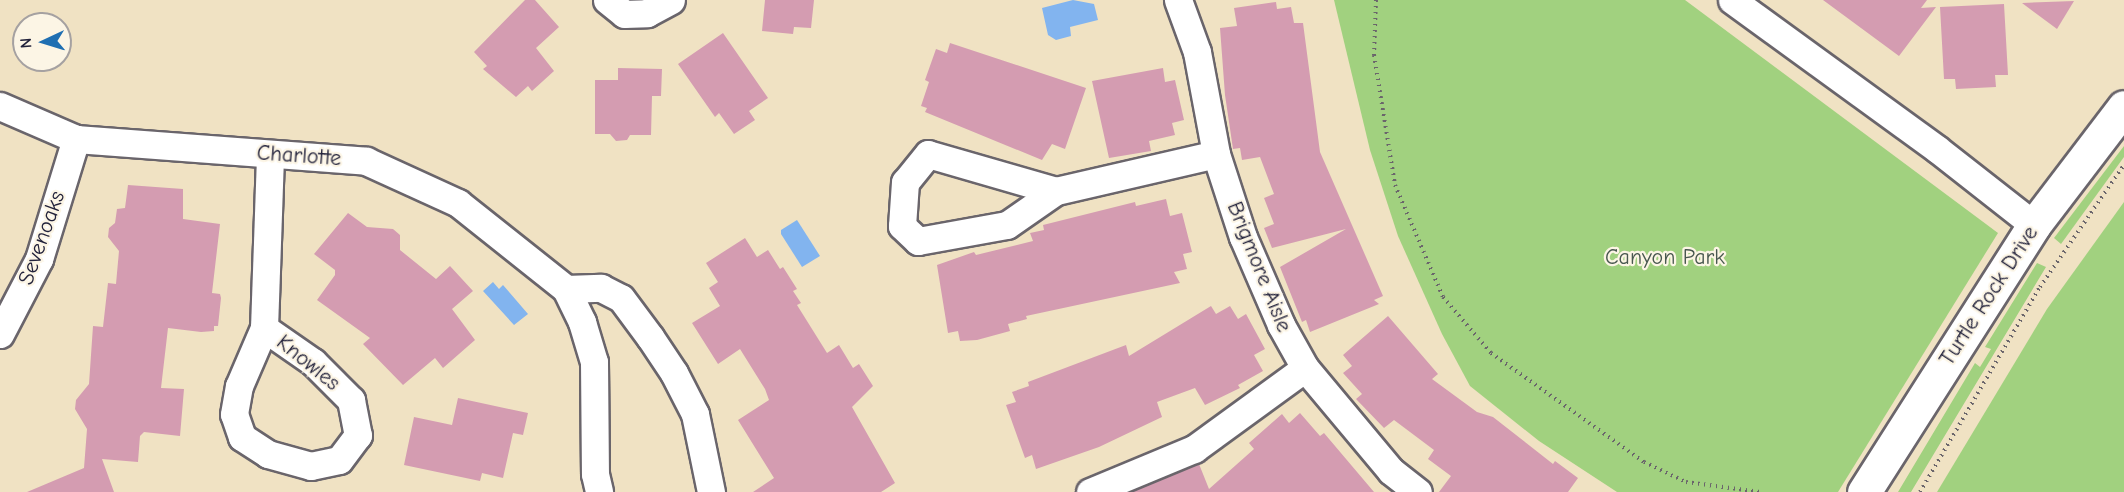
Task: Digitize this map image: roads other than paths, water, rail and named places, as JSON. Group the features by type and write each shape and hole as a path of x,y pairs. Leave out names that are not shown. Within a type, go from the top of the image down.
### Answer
{"street":[{"path":"607,0 624,14 647,13 671,0"},
{"name":"Brigmore Aisle","path":"1178,0 1197,52 1216,154 1253,259 1281,326 1305,368 1391,471 1418,492"},
{"path":"1732,0 1929,142 2034,225"},
{"name":"Charlotte","path":"0,106 76,139 366,161 458,203 566,289 582,322 594,362 596,474 599,492"},
{"name":"Turtle Rock Drive","path":"1864,492 2034,225 2124,107"},
{"name":"Sevenoaks","path":"0,334 39,260 76,139"},
{"path":"1056,191 928,153 905,182 902,226 918,241 1007,225 1056,191 1216,154"},
{"name":"Knowles","path":"264,328 313,362 351,400 358,435 339,460 311,466 268,454 242,437 234,414 239,386 264,328 270,154"},
{"path":"566,289 601,288 621,298 650,337 674,373 695,414 711,492"},
{"path":"1090,492 1194,449 1305,368"}],"water":[{"path":"1073,0 1094,4 1098,20 1070,27 1071,36 1056,40 1048,35 1042,8"},
{"path":"797,220 820,256 802,267 781,234 781,230"},
{"path":"493,282 499,289 503,285 528,314 514,325 483,291"}],"park label":[{"name":"Canyon Park","path":"1665,258"}]}
